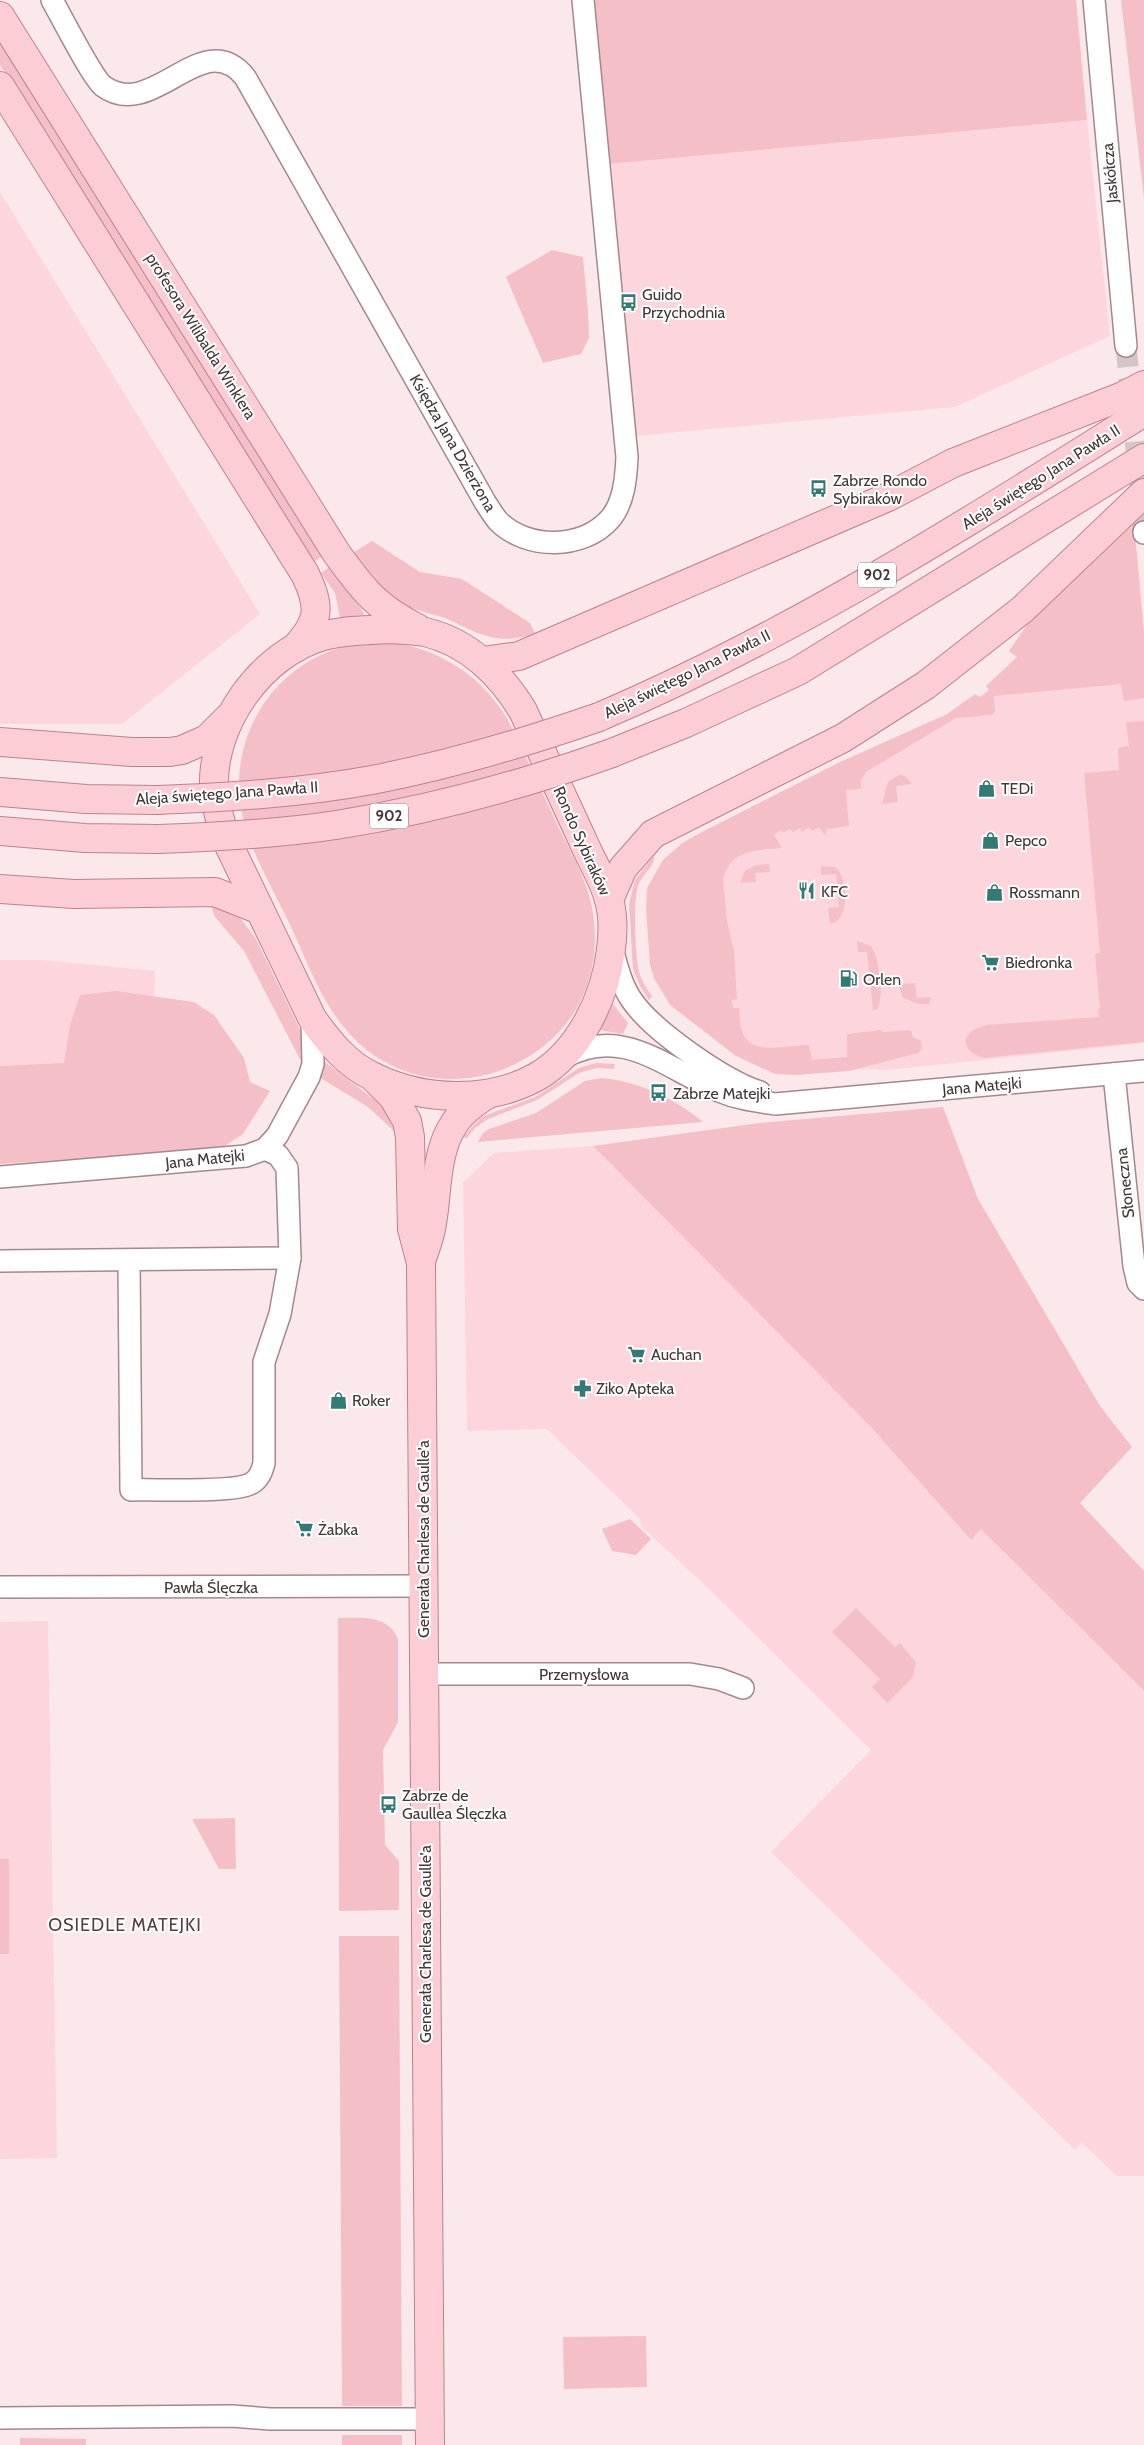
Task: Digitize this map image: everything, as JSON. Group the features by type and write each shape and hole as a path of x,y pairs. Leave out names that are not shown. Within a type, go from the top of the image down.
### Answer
{"main road":[{"name":"profesora Wilibalda Winklera","path":"0,16 337,554 357,582 377,605 426,632"},
{"path":"0,86 305,574 315,600 316,615 310,631 294,649"},
{"path":"484,662 519,656 888,497 953,463 1123,396 1144,385"},
{"name":"Aleja świętego Jana Pawła II","path":"0,792 86,799 157,800 273,794 371,780 497,750 598,717 663,689 769,636 957,530 1144,412"},
{"name":"902","path":"0,831 85,838 158,839 280,832 384,817 514,786 612,753 686,723 798,671 1144,458"},
{"path":"609,900 623,868 653,834 842,738 926,685 1023,610 1144,493"},
{"name":"Rondo Sybiraków","path":"390,629 426,632 454,643 484,662 512,692 523,711 609,900 612,948 605,983 597,1003 573,1042 547,1069 488,1094 456,1096 427,1094 400,1088 373,1077 342,1055 327,1040 312,1018 224,835 216,804 214,786 216,763 221,741 234,711 263,673 294,649 321,637 342,632 390,629"},
{"path":"0,742 132,752 170,752 182,750 207,739 234,711"},
{"path":"0,889 74,894 215,892 260,910"},
{"name":"Generała Charlesa de Gaulle'a","path":"373,1077 393,1097 407,1121 410,1137 412,1229 421,1263 430,2432"},
{"name":"Generała Charlesa de Gaulle'a","path":"421,1263 431,1228 446,1140 453,1125 462,1113 488,1094"}],"street":[{"name":"Księdza Jana Dzierżona","path":"52,0 102,85 118,94 136,94 151,89 211,59 226,61 237,67 245,77 485,502 499,521 514,532 531,539 554,543 577,541 596,532 611,518 622,497 626,480 626,457 583,0"},
{"name":"Jaskółcza","path":"1094,0 1126,346"},
{"name":"Jana Matejki","path":"612,948 622,982 631,1000 670,1037 722,1074 744,1086 777,1096 820,1101"},
{"name":"Jana Matejki","path":"0,1177 238,1157 265,1149 277,1136 309,1077 313,1064 312,1018"},
{"name":"Jana Matejki","path":"547,1069 576,1051 593,1045 609,1044 646,1055 695,1080 741,1100 775,1104 1144,1072"},
{"name":"Słoneczna","path":"1114,1074 1134,1266 1138,1283 1144,1289"},
{"path":"129,1261 131,1490 232,1489 250,1484 261,1475 264,1462 264,1362 280,1314 290,1258 287,1168 278,1155 265,1149"},
{"path":"0,1262 290,1258"},
{"name":"Pawła Ślęczka","path":"0,1587 423,1586"},
{"name":"Przemysłowa","path":"423,1674 690,1674 719,1680 743,1688"},
{"path":"0,2418 232,2416 430,2432"}],"shaded area":[{"path":"593,0 1076,0 1087,120 608,164"},
{"path":"1121,0 1144,0 1144,199"},
{"path":"0,39 324,555 314,562 0,65"},
{"path":"1087,120 1110,336 955,407 634,436 608,164"},
{"path":"0,192 260,614 122,724 0,724"},
{"path":"552,250 583,257 589,338 581,354 543,363 506,277"},
{"path":"1133,511 1144,632 1144,698 1124,701 1121,684 994,696 995,712 992,715 956,718 866,772 861,780 861,789 846,790 849,826 827,829 825,836 819,827 812,831 809,827 802,832 800,828 793,832 790,829 783,833 781,830 774,835 782,848 763,849 738,857 727,869 723,879 727,921 734,951 737,999 732,1000 733,1008 739,1008 741,1028 746,1039 761,1047 771,1048 809,1045 812,1060 847,1057 847,1034 882,1030 883,1032 911,1030 913,1037 921,1041 922,1049 918,1053 849,1071 797,1075 775,1074 736,1056 670,1005 654,978 650,964 646,910 647,888 663,860 681,844 696,835 838,763 947,714 975,694 980,697 989,690 986,686 1017,657 1009,651 1049,593"},
{"path":"372,541 420,572 462,579 530,623 536,635 509,639 494,638 477,633 445,618 407,607 386,595 351,554"},
{"path":"331,566 364,613 363,615 340,618 335,593 321,573"},
{"path":"398,643 432,653 462,669 498,705 508,720 577,864 592,908 595,948 592,967 587,986 579,1004 568,1021 555,1036 530,1056 502,1070 473,1077 443,1079 414,1074 386,1063 361,1045 339,1021 318,986 263,872 243,818 239,790 241,763 247,737 258,712 274,690 294,672 317,657 343,647"},
{"path":"1046,657 1144,661 1144,1043 888,1070 778,1067 728,1039 707,847 958,714"},
{"path":"1144,721 1144,1042 984,1058 975,1055 966,1045 967,1036 986,1025 1099,1017 1098,1009 1100,1009 1095,954 1100,953 1084,773 1119,770 1118,748 1129,746 1126,722"},
{"path":"899,775 905,776 912,784 896,786 898,802 882,804 888,782"},
{"path":"654,856 651,867 638,886 635,917 638,968 642,981 652,996 649,1000 640,986 633,969 629,904 635,880"},
{"path":"769,864 770,872 755,873 756,882 740,883 745,871 756,865"},
{"path":"821,866 835,867 839,871 844,887 845,897 842,915 837,921 830,924 828,908 839,907 836,874 821,875"},
{"path":"211,906 227,910 241,919 256,939 304,1038 304,1067 244,951 215,917"},
{"path":"857,941 871,946 874,951 881,987 881,996 877,1009 873,1010 867,952 858,952"},
{"path":"0,960 43,960 155,971 152,1131 0,1137"},
{"path":"915,983 917,998 931,997 930,1004 918,1004 902,997 899,984"},
{"path":"116,991 194,1002 214,1015 244,1058 250,1082 270,1091 243,1134 220,1149 0,1164 0,1066 64,1063 70,1025 80,995"},
{"path":"613,1004 628,1023 623,1034 599,1030"},
{"path":"325,1062 380,1104 389,1117 394,1131 368,1107 319,1077"},
{"path":"596,1063 615,1064 614,1069 597,1068 579,1073 537,1100 488,1119 475,1128 467,1138 463,1137 481,1117 535,1097 579,1068"},
{"path":"601,1078 628,1083 655,1092 680,1105 703,1122 478,1142 483,1133 489,1129 536,1113 585,1081"},
{"path":"943,1107 978,1199 1100,1406 1132,1447 1080,1503 1144,1571 1144,1691 981,1529 971,1540 870,1426 593,1146 759,1123"},
{"path":"593,1146 870,1426 971,1540 981,1529 1144,1691 1144,2176 1117,2176 1082,2143 1075,2150 771,1852 871,1750 709,1589 641,1526 640,1519 547,1429 467,1431 463,1183 494,1153"},
{"path":"630,1519 651,1539 636,1555 612,1551 602,1529"},
{"path":"856,1608 895,1647 900,1643 916,1663 913,1677 887,1703 872,1687 880,1679 832,1632"},
{"path":"338,1618 364,1618 381,1621 388,1625 398,1639 398,1722 383,1750 385,1845 399,1861 399,1910 339,1911"},
{"path":"48,1621 57,2158 0,2159 0,1622"},
{"path":"235,1818 236,1869 219,1869 192,1819"},
{"path":"0,1859 9,1859 9,1954 0,1954"},
{"path":"339,1936 399,1936 402,2406 342,2406"},
{"path":"646,2336 647,2387 564,2389 563,2337"},
{"path":"342,2435 402,2435 402,2445 342,2445"},
{"path":"20,2438 86,2439 86,2445 20,2445"}],"tunnel":[{"path":"1126,346 1144,532"}],"place":[{"name":"Guido Przychodnia","path":"628,303"},
{"name":"Zabrze Rondo Sybiraków","path":"819,489"},
{"name":"TEDi","path":"987,788"},
{"name":"Pepco","path":"991,840"},
{"name":"KFC","path":"807,891"},
{"name":"Rossmann","path":"995,892"},
{"name":"Biedronka","path":"991,962"},
{"name":"Orlen","path":"849,979"},
{"name":"Zabrze Matejki","path":"659,1093"},
{"name":"Auchan","path":"637,1354"},
{"name":"Ziko Apteka","path":"582,1388"},
{"name":"Roker","path":"338,1400"},
{"name":"Żabka","path":"304,1529"},
{"name":"Zabrze de Gaullea Ślęczka","path":"388,1804"}],"district":[{"name":"OSIEDLE MATEJKI","path":"125,1925"}]}
